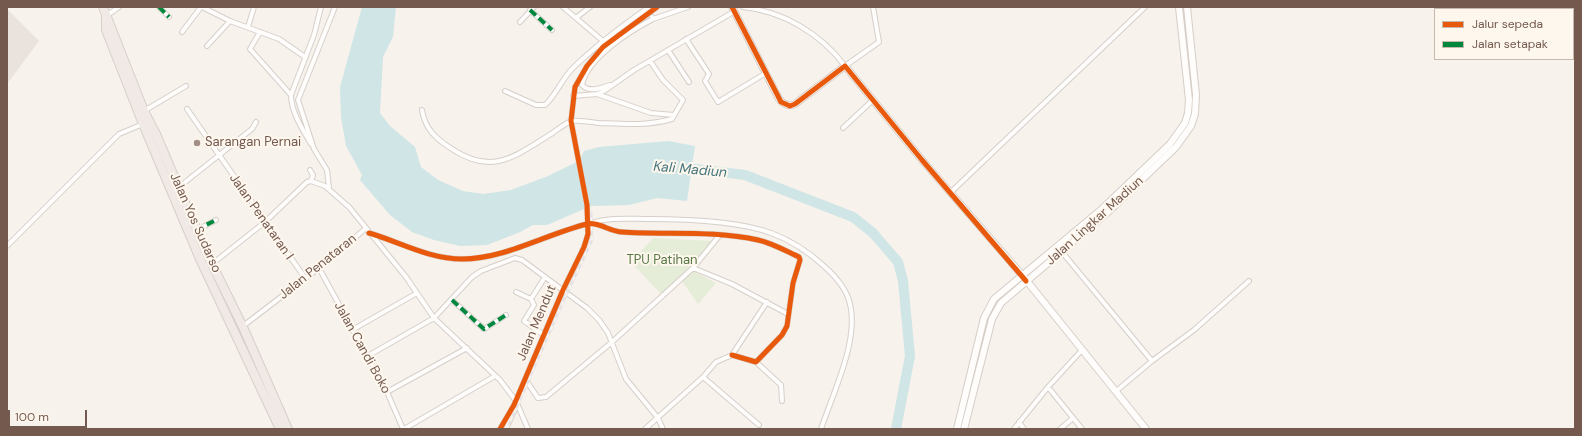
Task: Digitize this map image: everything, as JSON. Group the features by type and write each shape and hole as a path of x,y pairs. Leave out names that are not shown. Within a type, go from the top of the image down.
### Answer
{"highway":[{"name":"Jalan Yos Sudarso","path":"103,7 200,259 268,393 288,429"},
{"name":"Jalan Yos Sudarso","path":"106,16 106,30 143,124 152,136 179,187 196,230 243,327 280,429"}],"main road":[{"name":"Jalan Lingkar Madiun","path":"957,429 988,308 994,299 1102,209 1170,144 1185,123 1188,113 1189,100 1179,7"},
{"name":"Jalan Lingkar Madiun","path":"964,429 995,310 1026,281 1114,207 1176,147 1191,126 1196,114 1196,96 1187,7"},
{"path":"733,9 779,99 784,104 793,105 845,66 950,193 1022,275 1146,429"}],"street":[{"path":"106,16 119,7"},
{"path":"159,7 169,17"},
{"path":"182,32 202,7 230,21 279,39 305,57"},
{"path":"248,27 254,7"},
{"path":"321,7 314,35 291,95 291,102 302,129 327,170 329,186"},
{"path":"314,149 298,100 335,7"},
{"path":"563,7 577,17 603,41"},
{"path":"577,17 590,7"},
{"path":"506,91 536,105 544,105 571,70 603,41 649,7"},
{"name":"Jalan Mendut","path":"500,429 506,423 563,290 584,247 588,234 590,223 578,149 571,121 573,96 578,80 594,57 604,47 657,7"},
{"path":"613,84 590,89 585,88 582,85 589,70 608,49 653,19 688,7"},
{"path":"743,7 762,10 806,30 824,42 845,66 879,42 873,7"},
{"path":"950,193 1145,7"},
{"path":"520,22 532,9 552,30"},
{"path":"597,94 733,9"},
{"path":"649,13 653,19"},
{"path":"207,46 230,21"},
{"path":"260,32 250,49 291,95"},
{"path":"686,39 709,74 705,81 718,102 766,73"},
{"path":"668,50 689,82"},
{"path":"422,110 428,129 442,143 468,158 493,163 512,158 571,121 635,125 664,122 672,119 683,100 663,80 650,60"},
{"path":"144,111 186,86"},
{"path":"573,96 597,94 651,113 674,115"},
{"path":"843,128 873,100"},
{"name":"Jalan Penataran I","path":"187,109 305,278"},
{"path":"179,187 252,129 256,122"},
{"path":"7,246 119,134 143,124"},
{"path":"310,170 312,175 311,181"},
{"path":"212,264 265,222 307,182 311,181 329,186 349,208 365,229"},
{"path":"369,234 439,257 464,259 515,248 590,223 619,218 697,221 772,233 817,259 831,272 844,290 850,303 852,319 850,346 821,429"},
{"path":"196,230 216,220"},
{"path":"590,223 621,232 719,236 757,240 771,244 800,259 795,271 787,326 782,335 756,362"},
{"name":"Jalan Penataran","path":"243,327 319,268 365,229 417,293 434,318 495,376 515,403 528,429"},
{"path":"525,379 538,398 544,398 569,379 612,342 693,268 719,236"},
{"path":"1062,252 1152,361"},
{"path":"366,357 434,318 481,271 515,258 522,260 563,290 587,308 599,320 612,342 626,379 658,418 663,429"},
{"name":"Jalan Candi Boko","path":"319,268 366,357 387,392 403,428"},
{"path":"693,268 732,284 788,314"},
{"path":"531,299 545,277"},
{"path":"1115,392 1152,361 1194,330 1249,281"},
{"path":"516,292 531,299 534,305 524,321 544,335"},
{"path":"352,330 417,293"},
{"path":"452,300 484,329 492,322 506,315"},
{"path":"645,429 718,361 732,355 767,302"},
{"path":"387,392 466,348"},
{"path":"1014,429 1048,387 1082,350"},
{"path":"732,355 756,362 781,385 782,401"},
{"path":"397,429 403,428 495,376"},
{"path":"702,377 759,425"},
{"path":"1048,387 1082,429"},
{"path":"1060,429 1073,418"},
{"path":"1019,422 1024,429"},
{"path":"506,423 506,429"}],"shaded area":[{"path":"7,9 39,41 7,84"}],"green space":[{"name":"TPU Patihan","path":"653,238 713,241 698,260 661,294 631,262"},
{"name":"TPU Patihan","path":"693,271 716,283 698,304 682,281"}],"water":[{"path":"362,7 396,7 393,37 383,57 380,113 390,126 415,147 421,167 438,180 463,191 483,194 511,190 548,176 579,161 584,151 599,147 668,141 695,146 687,201 657,198 629,205 591,206 547,225 533,225 520,232 487,245 460,246 434,240 412,232 390,215 360,180 362,175 346,146 341,117 340,87"}],"waterway":[{"name":"Kali Madiun","path":"679,167 745,175 853,217 873,233 898,262 903,281 910,356 896,429"}],"railway":[{"path":"507,429 592,240 591,213"}],"marked path":[{"path":"159,7 169,17"},
{"path":"530,10 552,30"},
{"path":"196,230 216,220"},
{"path":"452,300 484,329 506,315"}],"cycle path":[{"path":"500,429 514,405 563,290 584,247 588,234 587,205 571,121 575,87 587,66 603,47 657,7"},
{"path":"732,7 781,102 790,106 795,104 845,66 922,160 1026,281"},
{"path":"369,233 426,253 462,259 478,258 510,251 572,228 591,223 618,232 707,234 742,237 768,243 799,257 800,260 793,283 787,326 782,335 756,362 732,355"}],"place":[{"name":"Sarangan Pernai","path":"197,143"}]}
